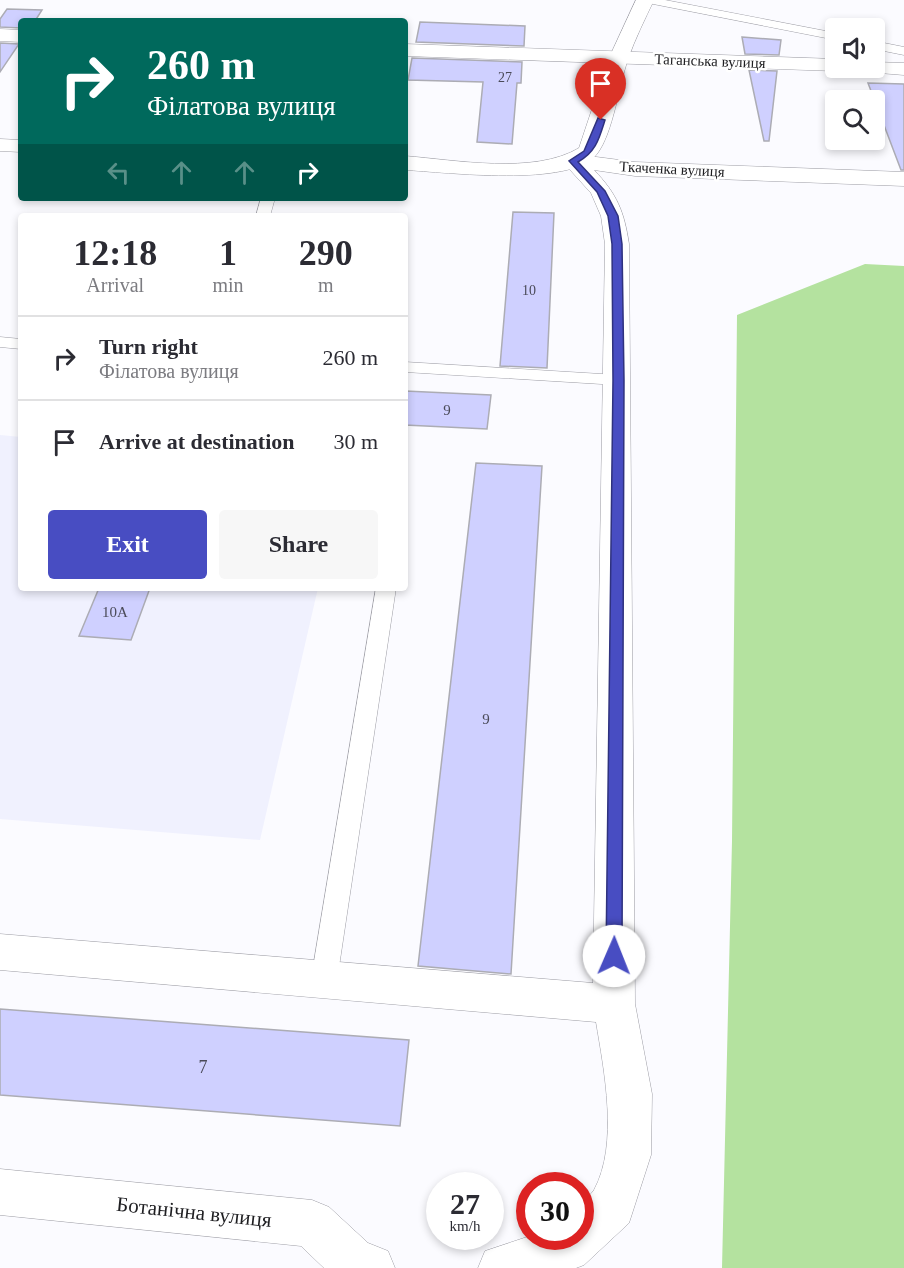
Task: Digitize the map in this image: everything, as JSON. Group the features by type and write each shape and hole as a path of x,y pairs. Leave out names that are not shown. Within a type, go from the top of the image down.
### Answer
{"street":[{"path":"594,1222 612,1206 628,1155 630,1094 614,1004 617,244 613,216 601,191 573,161 587,153 594,141 619,58 647,0"},
{"path":"0,35 18,36"},
{"name":"Таганська вулиця","path":"408,50 825,65"},
{"path":"885,68 904,69"},
{"path":"0,145 18,146"},
{"name":"Ткаченка вулиця","path":"408,163 544,168 573,161 636,169 904,179"},
{"path":"0,952 614,1004"},
{"name":"Ботанічна вулиця","path":"0,1192 312,1224 357,1266 371,1268"},
{"path":"502,1268 560,1250"}],"lane":[{"path":"647,0 825,35"},
{"path":"885,47 904,51"},
{"path":"0,342 18,344"},
{"path":"408,367 618,380"},
{"path":"324,980 386,591"}],"shaded area":[{"path":"0,435 18,437 18,591 317,591 260,840 0,819"}],"green space":[{"path":"865,264 904,266 904,1268 722,1268 732,841 737,315"}],"building":[{"path":"7,9 42,10 37,18 18,18 18,28 0,27 0,19"},
{"path":"420,22 525,26 524,46 416,42"},
{"path":"742,37 781,40 779,55 745,54"},
{"path":"0,43 18,44 18,45 0,72"},
{"path":"412,58 522,62 521,83 517,83 512,144 477,142 483,82 408,80"},
{"path":"749,70 777,71 769,141 764,141"},
{"path":"868,83 904,84 904,170 901,170 885,128 885,90 871,90"},
{"path":"513,212 554,213 547,368 500,366"},
{"path":"408,391 491,395 487,429 408,425"},
{"path":"476,463 542,466 511,974 418,966"},
{"path":"98,591 149,591 131,640 79,636"},
{"path":"0,1009 409,1040 400,1126 0,1095"}],"route":[{"path":"601,120 587,153 573,161 601,191 613,216 617,244 614,956"}]}
